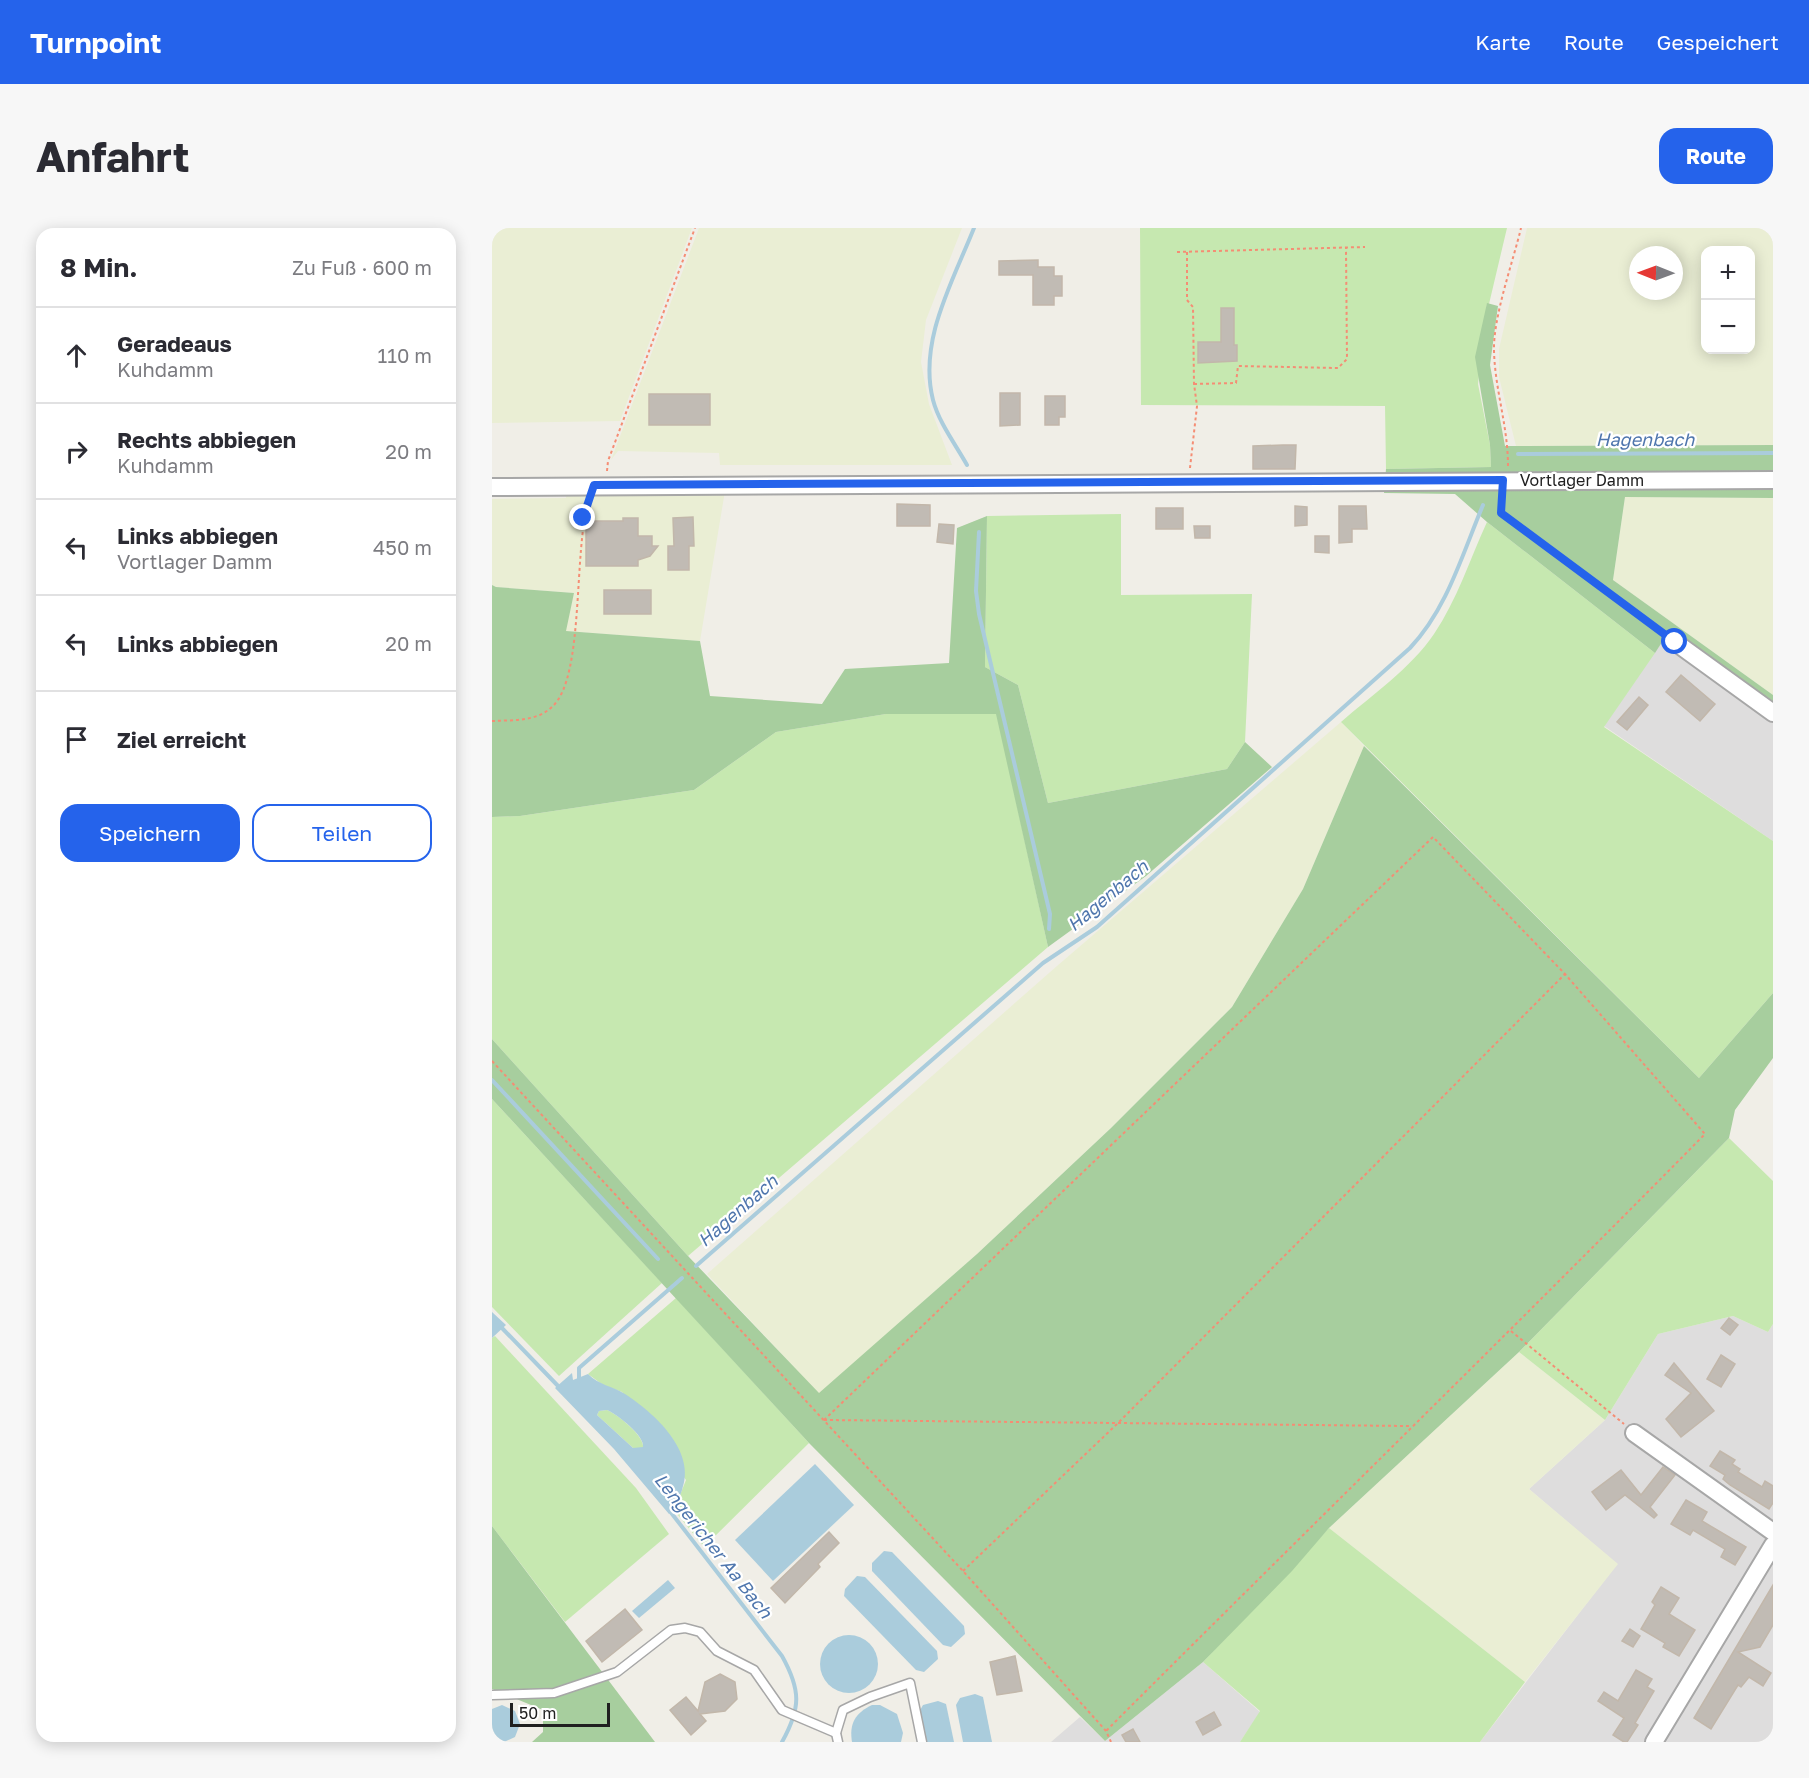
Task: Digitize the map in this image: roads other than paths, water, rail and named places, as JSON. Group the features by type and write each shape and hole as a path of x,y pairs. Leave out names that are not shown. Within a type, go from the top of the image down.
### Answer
{"street":[{"name":"Vortlager Damm","path":"492,487 1189,481 1773,480"},
{"path":"1675,642 1773,713"},
{"path":"1634,1433 1773,1532"},
{"path":"1654,1742 1773,1545"}],"lane":[{"path":"492,1695 554,1693 618,1672 671,1630 685,1628 700,1632 717,1651 754,1670 782,1710 837,1737 843,1710 870,1697 910,1683 922,1742"}],"water":[{"path":"492,1312 506,1325 492,1338"},
{"path":"572,1373 573,1380 588,1374 597,1381 625,1394 660,1422 678,1447 684,1461 685,1475 682,1490 674,1509 669,1514 614,1449 555,1388","holes":["607,1410 640,1437 643,1447 633,1448 597,1415 599,1411"]},
{"path":"815,1464 854,1505 773,1581 735,1540"},
{"path":"884,1551 892,1552 964,1626 965,1634 951,1647 943,1645 872,1571 872,1563"},
{"path":"857,1576 865,1577 937,1651 938,1659 924,1672 916,1670 844,1596 845,1589"},
{"path":"668,1580 675,1588 639,1618 632,1611"},
{"path":"843,1635 855,1635 870,1643 878,1658 878,1670 870,1685 855,1693 843,1693 828,1685 820,1670 820,1658 828,1643"},
{"path":"975,1694 983,1697 992,1742 963,1742 956,1705 960,1698"},
{"path":"938,1701 946,1704 954,1742 925,1742 919,1712 923,1705"},
{"path":"502,1705 515,1711 520,1724 515,1737 504,1742 492,1739 492,1709"},
{"path":"872,1705 880,1705 897,1714 903,1733 901,1742 852,1742 851,1730 854,1720 857,1715"}],"waterway":[{"path":"967,465 936,409 930,378 930,356 940,312 974,228"},
{"name":"Hagenbach","path":"1518,454 1773,453"},
{"name":"Hagenbach","path":"696,1266 1043,963 1097,927 1410,648 1423,633 1444,599 1483,505"},
{"path":"979,532 976,591 979,614 1050,914 1049,929"},
{"path":"492,1080 658,1259"},
{"name":"Hagenbach","path":"579,1382 579,1368 682,1278"},
{"path":"501,1327 560,1388"},
{"name":"Lengericher Aa Bach","path":"669,1510 782,1656 788,1668 793,1679 796,1699 793,1719 782,1742"}]}
